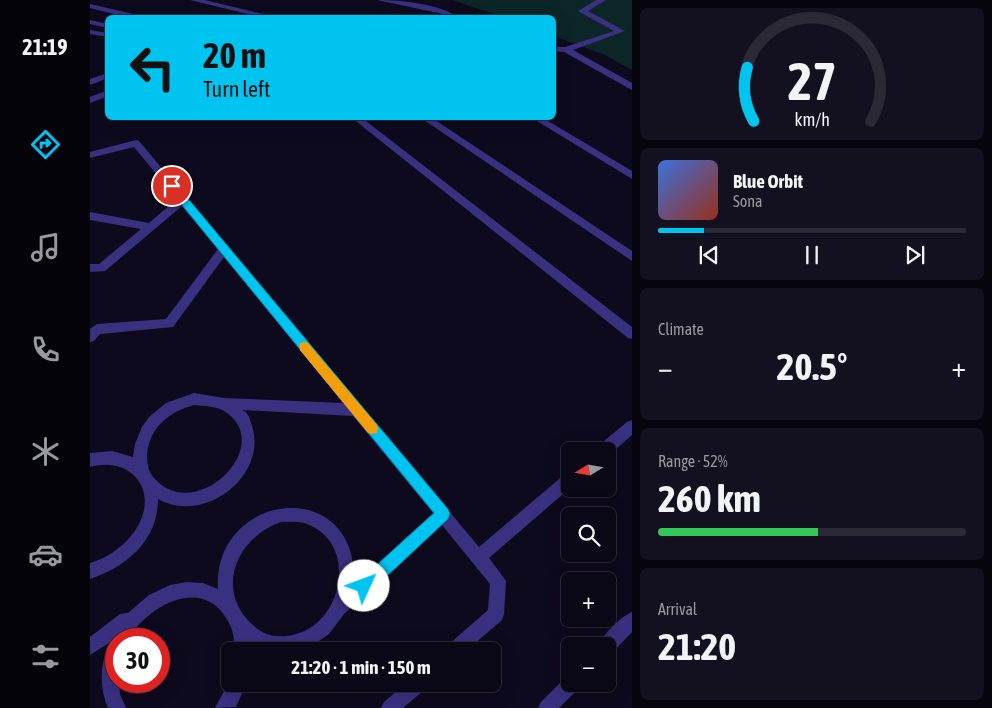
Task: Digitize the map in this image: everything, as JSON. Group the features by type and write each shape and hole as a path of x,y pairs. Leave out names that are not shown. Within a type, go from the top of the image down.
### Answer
{"street":[{"path":"194,0 263,15"},
{"path":"381,0 445,12 450,15"},
{"path":"556,49 566,50 621,31 582,11 602,0"},
{"path":"90,6 129,15"},
{"path":"90,22 105,25"},
{"path":"90,32 105,35"},
{"path":"566,50 632,87"},
{"path":"90,82 105,76"},
{"path":"90,100 105,94"},
{"path":"360,120 632,334"},
{"path":"429,120 632,257"},
{"path":"540,120 632,176"},
{"path":"90,155 136,143 498,581 496,614 464,642"},
{"path":"90,268 101,268 183,200"},
{"path":"90,216 151,227"},
{"path":"90,337 97,329 169,324 224,249"},
{"path":"90,571 99,569 119,558 136,543 146,524 151,506 150,488 142,473 139,458 142,441 150,426 162,412 178,403 194,399 211,399 226,403 357,410"},
{"path":"90,460 97,457 115,457 131,463 142,473 152,487 166,496 184,500 203,498 222,489 236,476 246,459 249,442 247,426 239,413 226,403"},
{"path":"613,442 632,426"},
{"path":"479,557 561,487"},
{"path":"90,647 157,598 178,590 198,590 216,597 231,610 243,628 261,641 282,645 305,641 324,629 338,611 443,514"},
{"path":"242,642 240,630 225,590 227,569 234,549 247,533 263,521 282,515 300,515 318,521 332,533 343,549 348,569 346,590 338,611"},
{"path":"125,628 139,611"},
{"path":"616,637 632,620"},
{"path":"224,708 234,692"},
{"path":"390,708 409,692"},
{"path":"547,708 563,692"},
{"path":"112,693 117,708"}],"green space":[{"path":"452,0 632,0 632,70 605,55 556,37 556,15 497,15"}],"slow traffic":[{"path":"304,346 372,429"}],"route":[{"path":"172,186 443,514 364,586"}]}
